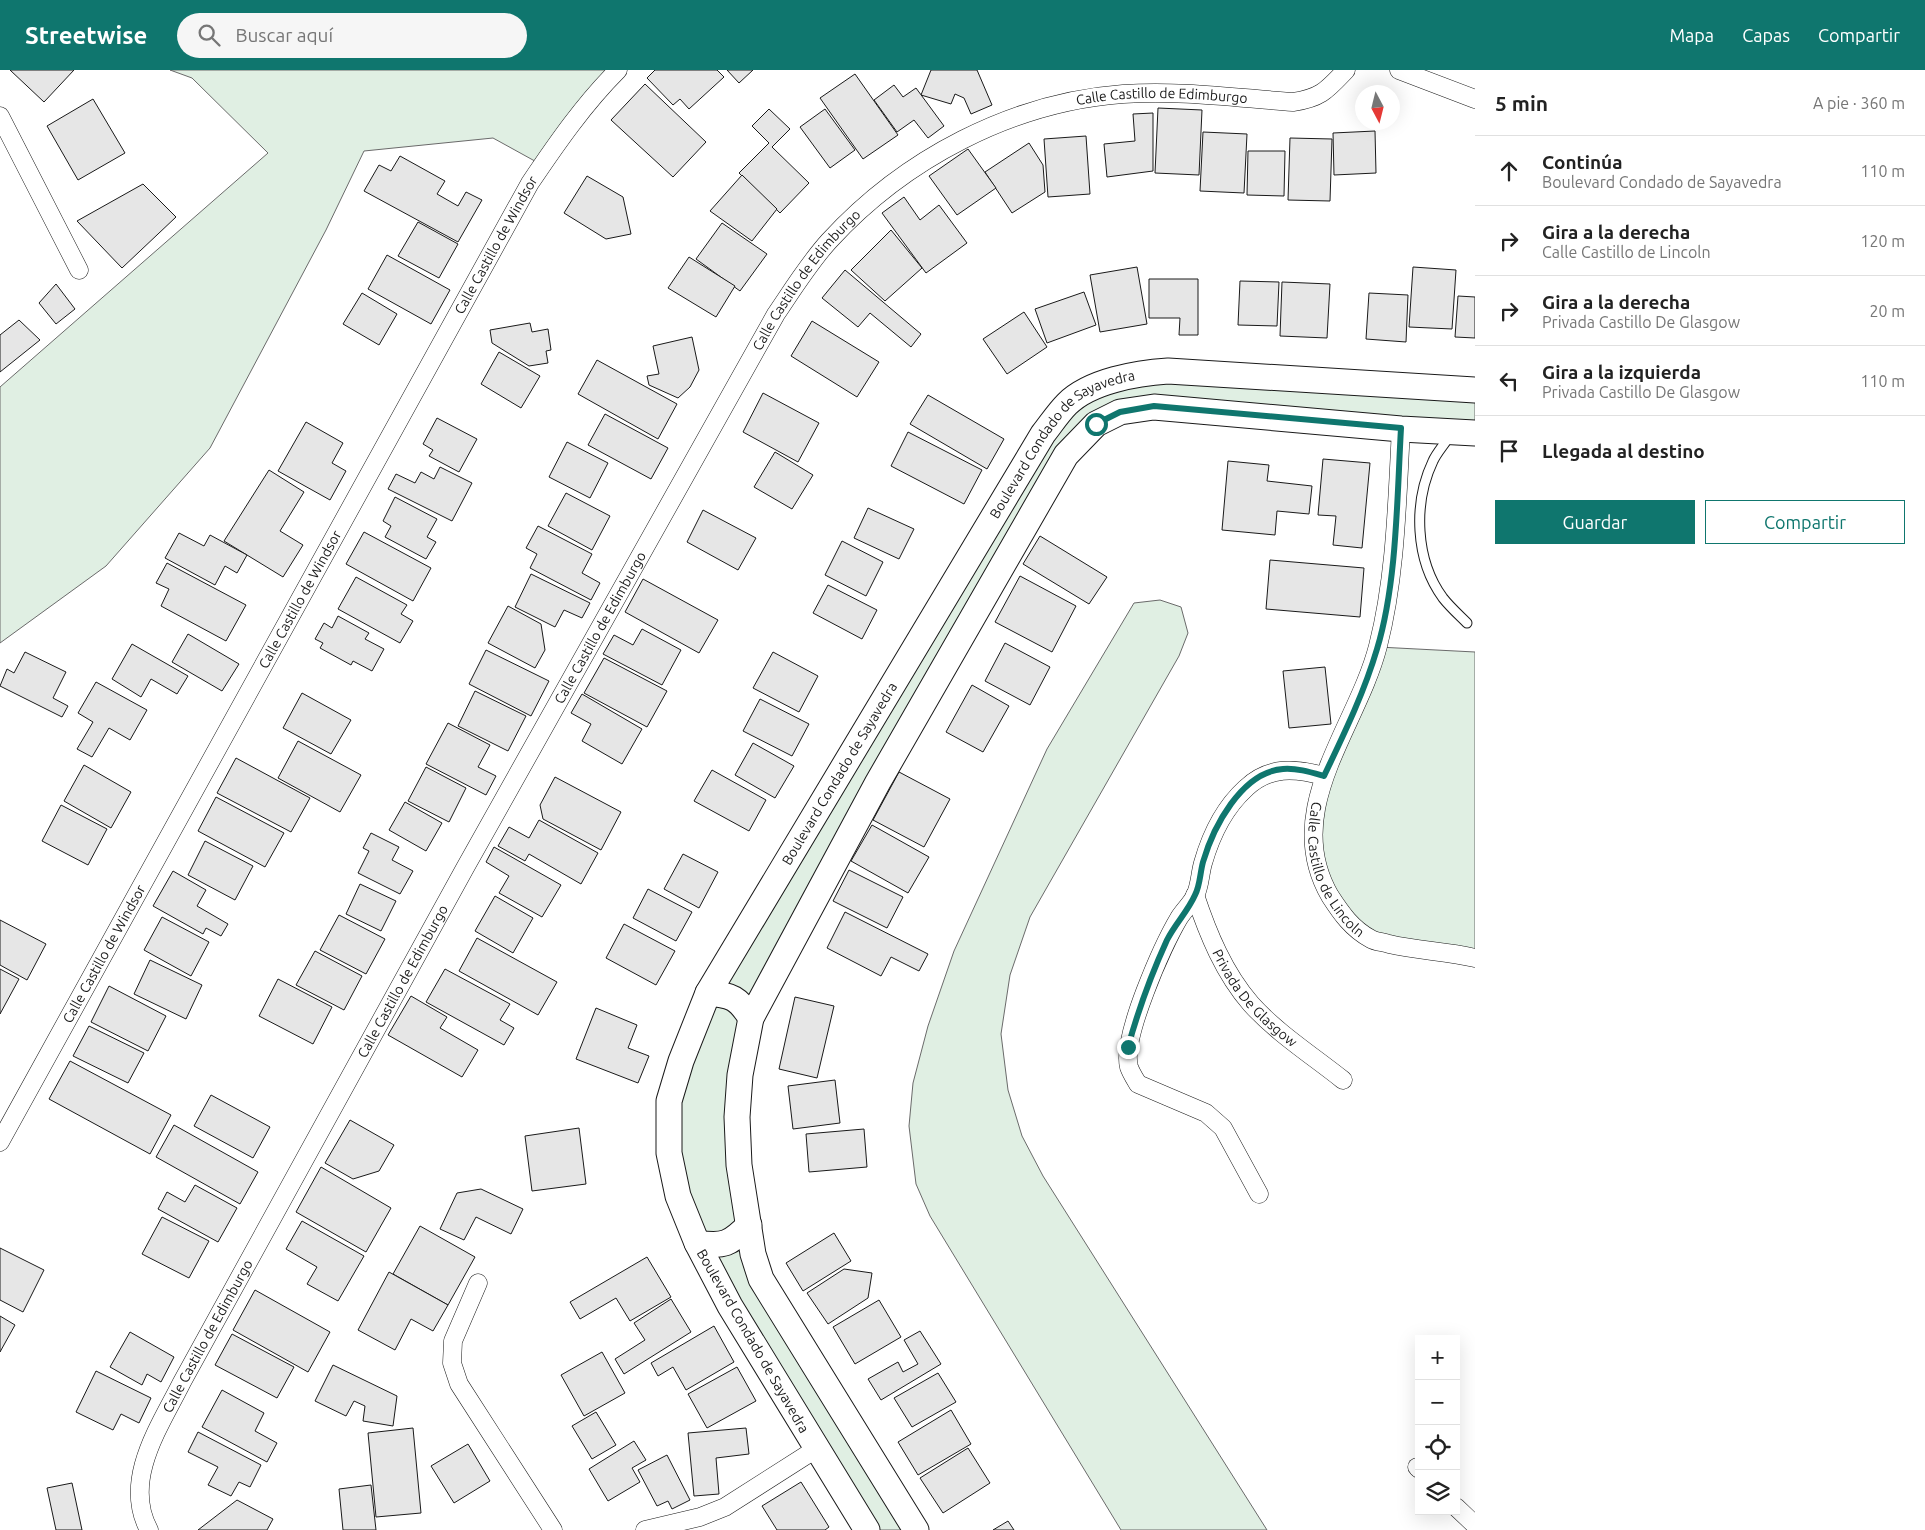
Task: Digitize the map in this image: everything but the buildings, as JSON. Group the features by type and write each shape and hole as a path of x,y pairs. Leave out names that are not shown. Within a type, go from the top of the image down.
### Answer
{"street":[{"name":"Calle Castillo de Windsor","path":"0,1142 530,183 566,129 599,89 618,70"},
{"name":"Calle Castillo de Edimburgo","path":"149,1530 139,1491 144,1461 182,1382 474,851 766,331 805,271 829,241 862,208 922,162 960,141 1010,119 1088,98 1122,94 1154,93 1293,102 1311,100 1326,92 1346,70"},
{"path":"1399,70 1475,99"},
{"path":"0,116 79,270"},
{"name":"Boulevard Condado de Sayavedra","path":"867,1530 730,1306 697,1243 678,1196 669,1154 669,1102 681,1061 708,993 1043,434 1068,402 1097,386 1132,374 1168,371 1475,390"},
{"name":"Boulevard Condado de Sayavedra","path":"916,1530 761,1279 753,1254 739,1165 737,1117 740,1074 751,1018 878,782 1066,455 1096,424 1120,412 1154,406 1464,432"},
{"name":"Calle Castillo de Lincoln","path":"1401,428 1391,578 1378,647 1361,698 1324,776 1315,808 1314,844 1323,884 1343,917 1372,940 1411,950 1475,958"},
{"path":"1259,1194 1223,1128 1206,1112 1138,1084 1129,1067 1128,1047 1147,989 1167,940 1195,895 1203,862 1219,821 1232,802 1263,775 1281,769 1301,770 1324,776"},
{"name":"Privada De Glasgow","path":"1195,895 1216,951 1251,1004 1272,1024 1343,1080"},
{"path":"708,993 726,995 741,1002 751,1018"},
{"path":"697,1243 718,1246 735,1239 749,1225"},
{"path":"478,1284 453,1341 452,1363 459,1384 553,1530"},
{"path":"645,1530 700,1517 725,1507 816,1449"},
{"path":"1460,1511 1475,1525"}],"lane":[{"path":"1464,432 1433,461 1421,494 1419,530 1426,565 1438,589 1467,623"}],"green space":[{"path":"170,70 618,70 542,165 493,138 364,151 326,230 210,448 106,566 0,643 0,387 268,153 192,78"},
{"path":"1132,374 1475,390 1475,433 1184,408 1096,424 751,1018 740,1075 753,1254 916,1530 867,1530 678,1196 681,1061 1043,434"},
{"path":"1160,600 1181,607 1188,633 1179,656 1030,917 1010,975 1001,1034 1008,1090 1022,1136 1043,1176 1267,1530 1121,1530 930,1216 916,1184 909,1126 913,1083 928,1026 954,951 1047,749 1134,603"},
{"path":"1378,647 1475,652 1475,958 1411,950 1343,917 1314,844 1315,808"}],"route":[{"path":"1096,424 1120,412 1154,406 1401,428 1397,511 1391,578 1378,647 1361,698 1324,776 1301,770 1281,769 1263,775 1232,802 1219,821 1203,862 1195,895 1167,940 1147,989 1128,1047"}]}
